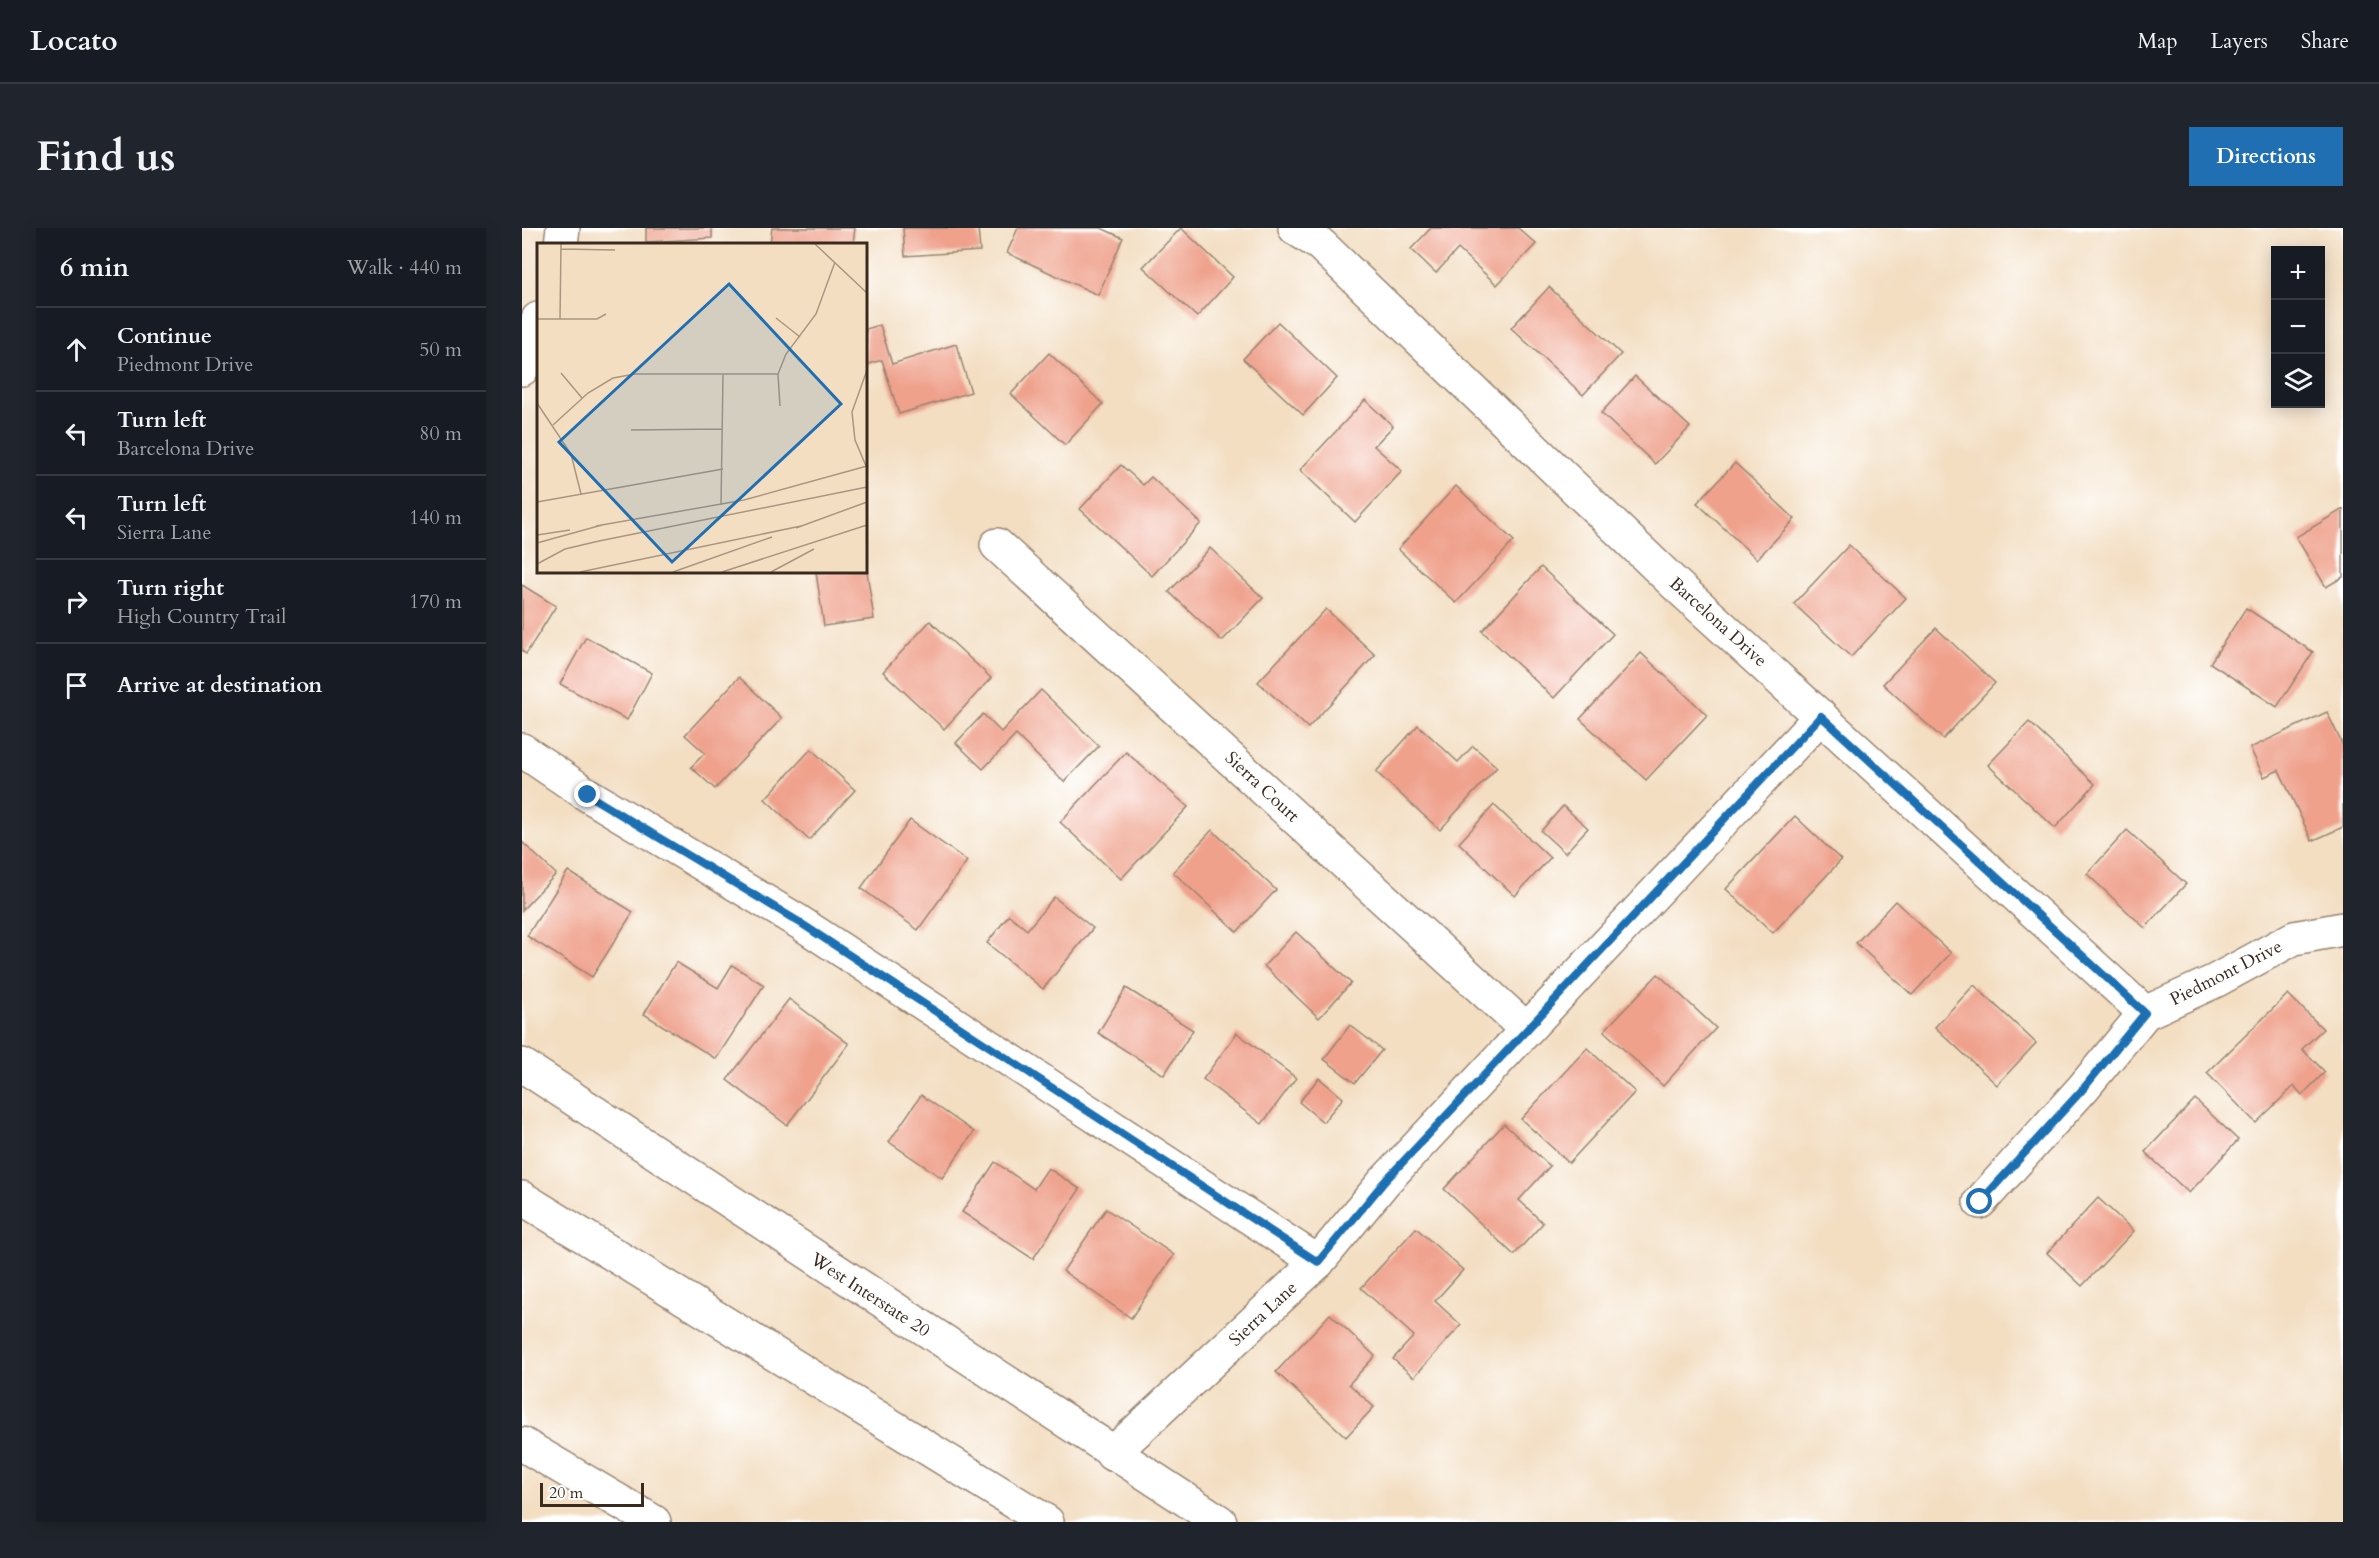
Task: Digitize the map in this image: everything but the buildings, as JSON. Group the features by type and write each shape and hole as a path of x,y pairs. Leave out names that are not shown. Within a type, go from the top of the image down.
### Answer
{"main road":[{"path":"561,243 563,228"},
{"name":"Barcelona Drive","path":"1295,228 1321,245 1674,583 2145,1013"},
{"path":"522,369 537,322"},
{"name":"Sierra Court","path":"997,545 1526,1029"},
{"name":"Sierra Lane","path":"1112,1454 1318,1262 1384,1182 1821,716"},
{"path":"522,750 588,795 809,928 1318,1262"},
{"name":"Piedmont Drive","path":"1980,1202 2083,1089 2145,1013 2215,981 2294,938 2343,929"},
{"name":"West Interstate 20","path":"522,1065 1112,1454 1220,1522"},
{"path":"522,1198 1047,1522"},
{"path":"522,1444 654,1522"}],"route":[{"path":"588,795 799,922 1318,1262 1384,1182 1821,716 2145,1013 2083,1089 1980,1202"}]}
